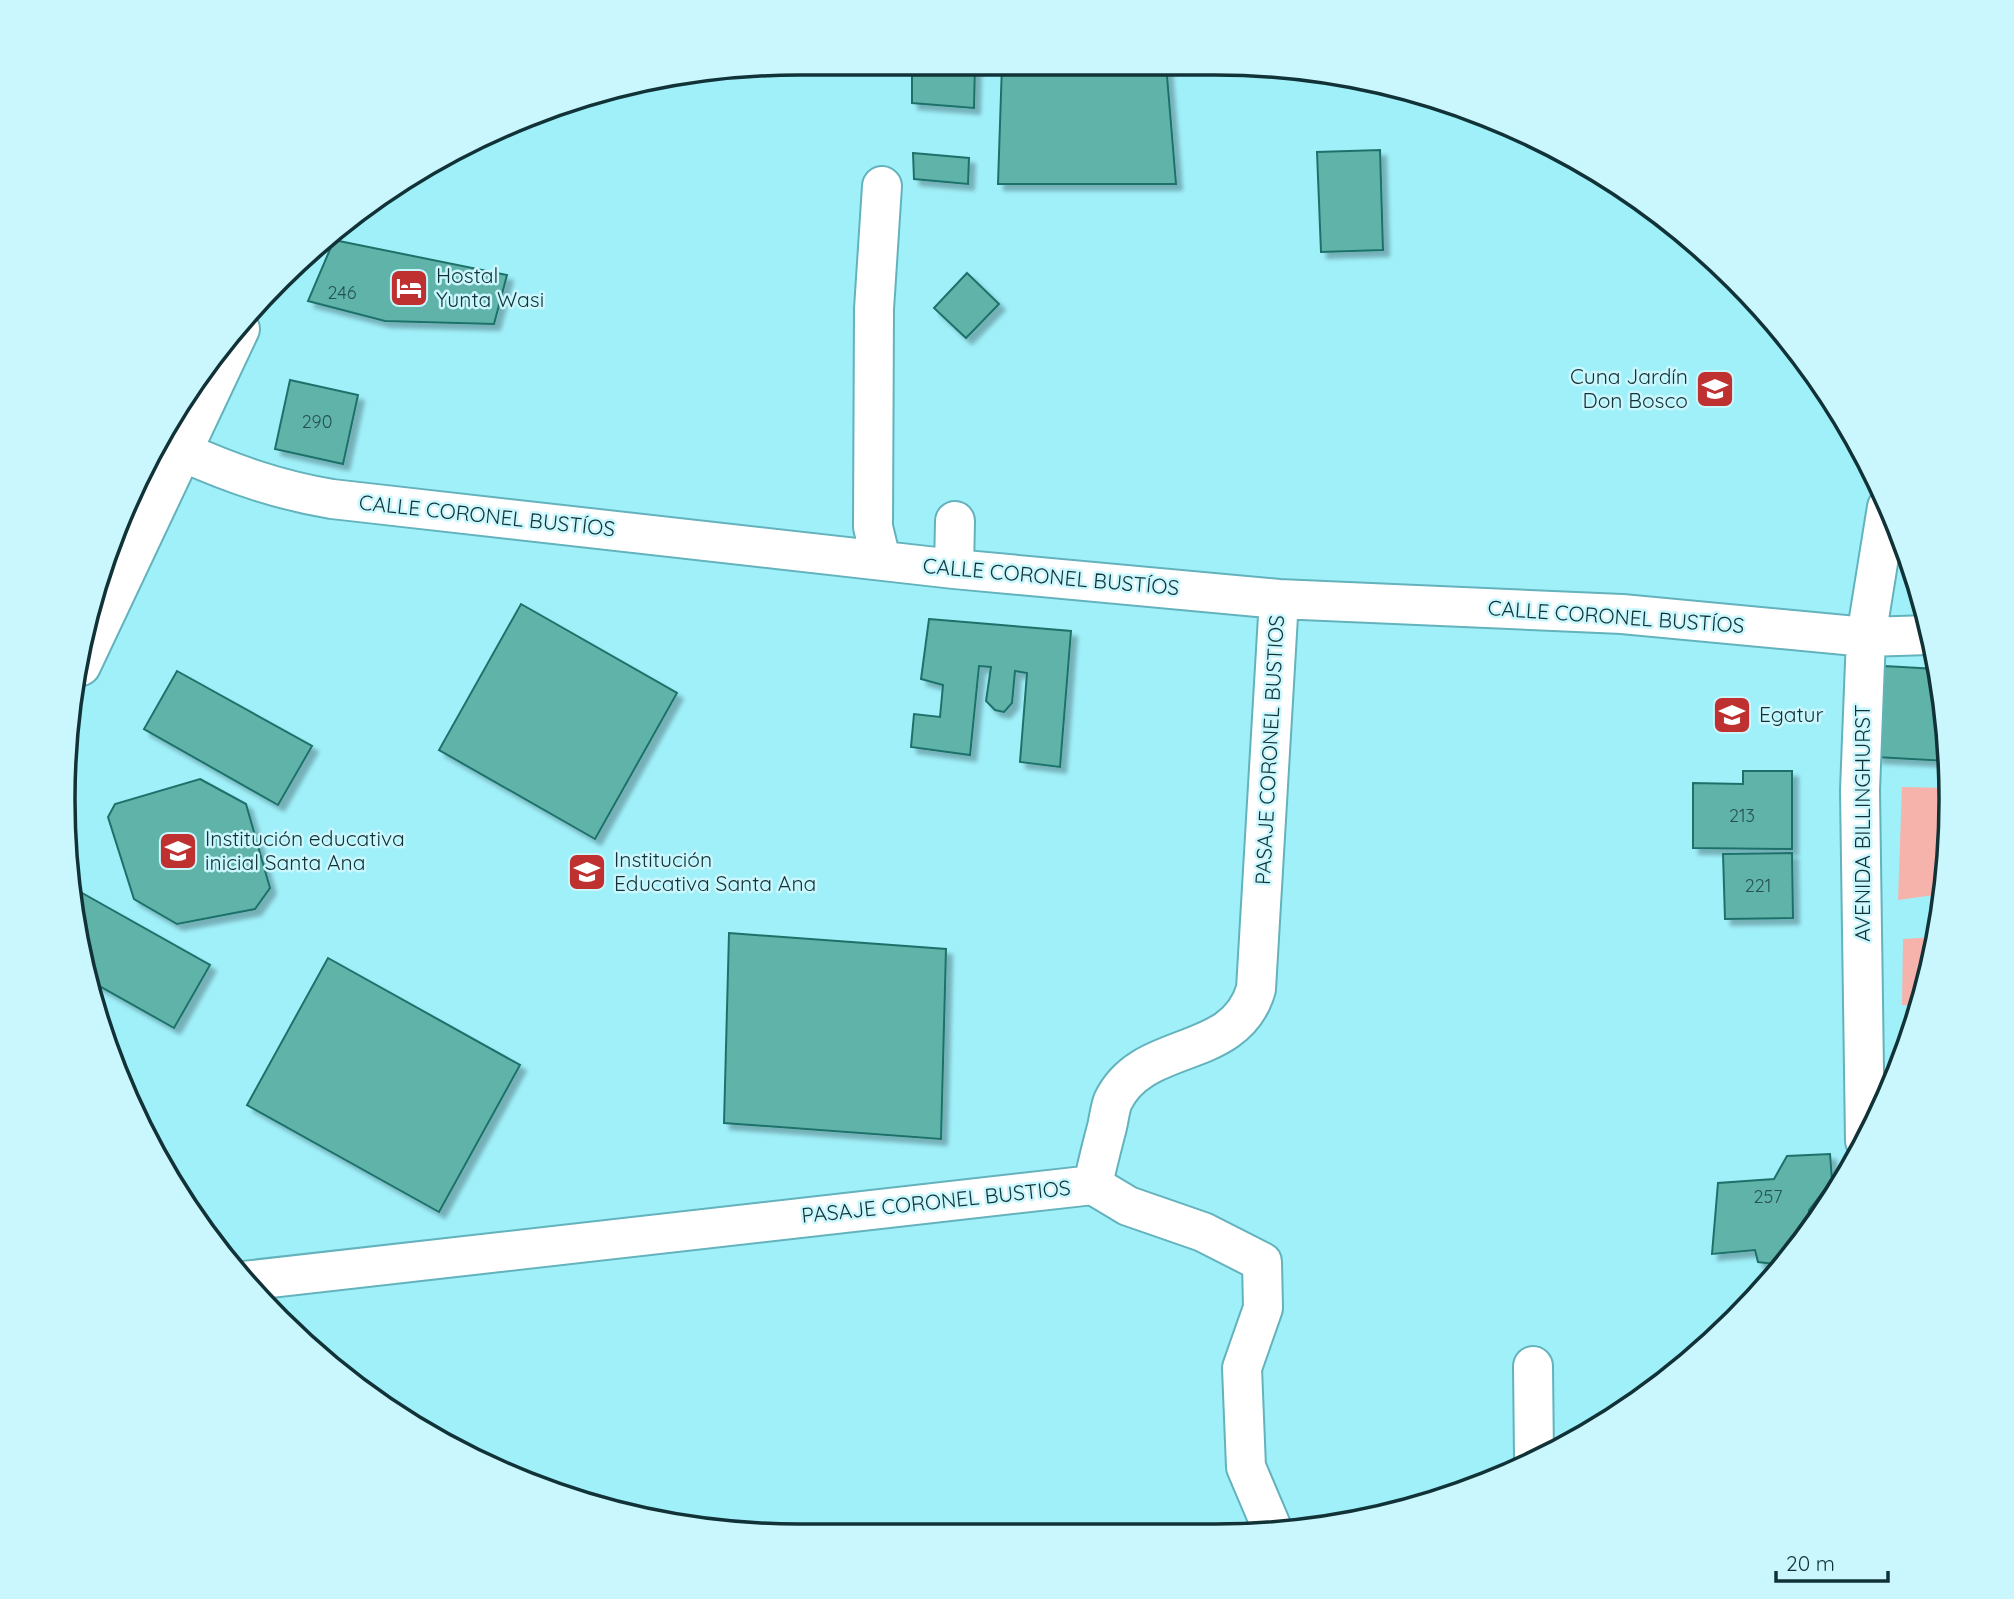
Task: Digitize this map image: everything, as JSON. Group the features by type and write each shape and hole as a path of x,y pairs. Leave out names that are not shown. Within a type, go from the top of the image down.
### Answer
{"street":[{"path":"881,560 873,527 873,513 874,309 882,186"},
{"path":"94,637 228,356"},
{"name":"CALLE CORONEL BUSTÍOS","path":"183,452 268,486 332,499 954,569 1279,599 1622,614 1867,638 1920,635"},
{"path":"954,569 955,521"},
{"name":"AVENIDA BILLINGHURST","path":"1866,1117 1860,790 1867,638 1885,524"},
{"name":"PASAJE CORONEL BUSTIOS","path":"257,1279 1093,1185 1113,1101 1131,1077 1147,1066 1225,1032 1245,1014 1252,1002 1256,989 1279,599"},
{"path":"1093,1185 1129,1206 1203,1233 1262,1262 1263,1308 1242,1368 1246,1467 1269,1521"},
{"path":"1533,1366 1534,1450"}],"shaded area":[{"path":"1902,787 1938,788 1933,895 1898,900"},
{"path":"1926,938 1908,1005 1902,1005 1903,939"}],"building":[{"path":"912,75 975,75 974,108 912,103"},
{"path":"1002,75 1167,75 1176,184 998,184"},
{"path":"1380,150 1383,250 1321,252 1317,152"},
{"path":"913,153 969,158 968,184 914,179"},
{"name":"Hostal Yunta Wasi","path":"339,241 507,275 494,324 385,321 308,301 331,248"},
{"path":"967,273 999,304 966,338 934,308"},
{"path":"290,380 358,395 343,464 275,449"},
{"path":"521,604 677,693 595,839 439,750"},
{"path":"929,619 1071,631 1060,767 1020,762 1027,673 1015,671 1012,703 1004,712 995,710 986,701 991,667 979,666 970,755 911,747 914,714 940,717 943,685 921,679"},
{"path":"1884,666 1927,668 1937,760 1876,757"},
{"path":"177,671 312,746 278,805 144,729"},
{"path":"1743,771 1792,771 1792,849 1693,848 1693,783 1743,784"},
{"path":"200,779 246,804 270,888 255,909 177,924 134,899 108,817 115,804"},
{"path":"1792,853 1793,918 1725,919 1723,854"},
{"path":"81,892 210,965 174,1028 100,986"},
{"path":"729,933 946,949 941,1139 724,1123"},
{"path":"328,958 520,1065 439,1212 247,1105"},
{"path":"1830,1154 1832,1178 1789,1240 1770,1263 1758,1262 1755,1250 1712,1254 1718,1183 1774,1179 1787,1156"}],"place":[{"name":"Hostal Yunta Wasi","path":"409,288"},
{"name":"Cuna Jardín Don Bosco","path":"1715,389"},
{"name":"Egatur","path":"1732,715"},
{"name":"Institución educativa inicial Santa Ana","path":"178,851"},
{"name":"Institución Educativa Santa Ana","path":"587,872"}]}
